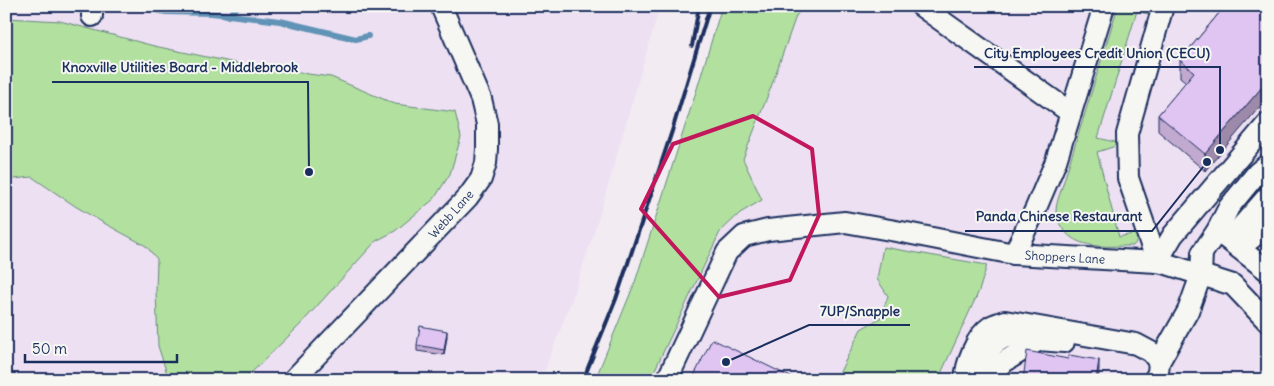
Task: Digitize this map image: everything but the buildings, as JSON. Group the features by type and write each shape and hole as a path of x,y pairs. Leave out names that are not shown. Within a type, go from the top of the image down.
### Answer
{"street":[{"name":"Webb Lane","path":"293,380 468,197 481,180 486,163 487,124 481,99 441,6"},
{"path":"921,6 1071,113"},
{"path":"1014,254 1053,168 1104,6"},
{"path":"1158,262 1128,178 1127,134 1163,6"},
{"path":"1158,262 1173,235 1268,123"},
{"path":"1227,239 1229,207 1257,173 1268,164"},
{"path":"1227,239 1233,220 1259,188 1268,182"},
{"path":"1156,371 1188,311 1201,275 1202,252 1227,239 1240,228 1268,196"},
{"path":"1227,239 1247,234 1268,209"},
{"path":"1227,239 1252,238 1268,220"},
{"name":"Shoppers Lane","path":"667,380 727,252 744,236 768,230 845,222 1014,254 1167,264 1233,285 1268,322"},
{"path":"1227,239 1268,271"},
{"path":"964,380 976,342 990,327 1005,321 1136,344 1151,352 1156,371"},
{"path":"984,380 991,372 1039,340 1067,342 1087,335"}],"highlighted area":[{"path":"753,116 812,149 819,215 790,280 719,297 641,209 673,144"}],"shaded area":[{"path":"6,6 660,6 598,220 571,302 541,380 6,380"},
{"path":"736,6 1268,6 1268,368 1263,372 1253,372 1251,380 606,380"}],"green space":[{"path":"722,6 804,6 796,16 743,159 762,200 740,213 720,232 650,380 595,380 635,282"},
{"path":"1118,6 1138,6 1154,12 1152,15 1137,11 1098,138 1115,142 1116,144 1113,147 1097,152 1119,237 1136,233 1137,241 1133,246 1102,246 1084,244 1069,236 1059,223 1056,208"},
{"path":"6,18 60,21 154,46 255,67 331,77 395,104 455,112 461,137 450,174 434,199 395,231 376,241 299,326 246,380 169,380 158,346 157,259 146,246 75,206 32,177 6,180"},
{"path":"883,247 987,265 979,291 938,380 836,380 861,329 880,318 888,296 877,279"}],"waterway":[{"path":"134,6 166,12 212,13 280,21 356,39 368,36"},
{"path":"228,16 238,6"}],"railway":[{"path":"692,46 699,6"},
{"path":"583,380 616,299 672,131 710,6"}],"place":[{"name":"City Employees Credit Union (CECU)","path":"1220,150"},
{"name":"Panda Chinese Restaurant","path":"1207,162"},
{"name":"Knoxville Utilities Board - Middlebrook","path":"309,172"},
{"name":"7UP/Snapple","path":"726,362"}]}
